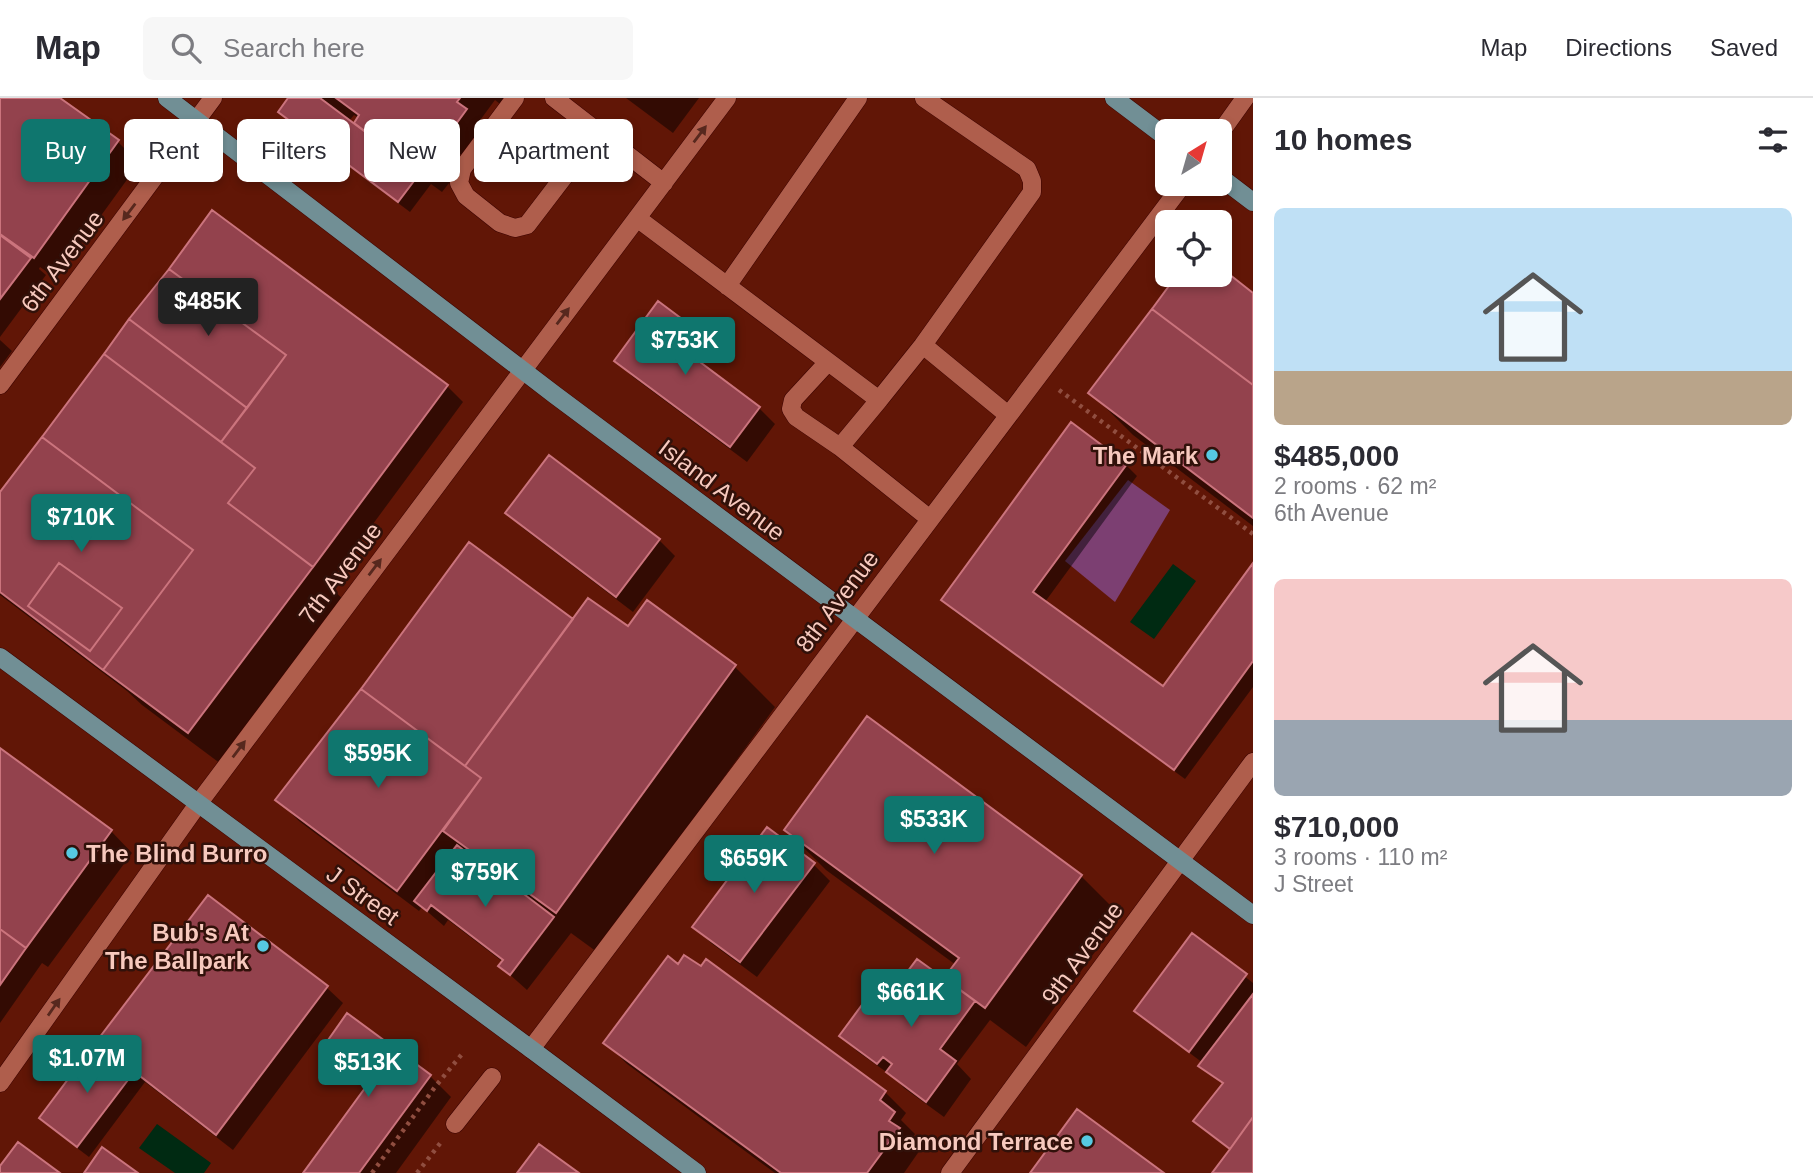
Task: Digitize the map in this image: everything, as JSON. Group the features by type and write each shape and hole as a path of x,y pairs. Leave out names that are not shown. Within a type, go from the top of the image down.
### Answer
{"main road":[{"name":"Island Avenue","path":"167,98 196,119"},
{"path":"1114,98 1155,129"},
{"name":"Island Avenue","path":"223,140 522,370 1253,915"},
{"path":"1232,186 1253,202"},
{"name":"J Street","path":"0,657 697,1173"}],"street":[{"name":"6th Avenue","path":"198,119 213,98"},
{"path":"499,119 515,98"},
{"path":"554,98 581,119"},
{"name":"7th Avenue","path":"0,1083 198,804 727,98"},
{"path":"727,286 858,98"},
{"path":"841,447 923,345 1032,192 1032,181 1027,169 924,98"},
{"path":"1230,119 1245,98"},
{"path":"474,153 462,169 459,183 466,196 500,223 515,228 527,225 560,182"},
{"path":"633,159 664,183"},
{"name":"6th Avenue","path":"0,385 151,182"},
{"name":"8th Avenue","path":"531,1049 1174,196"},
{"path":"637,218 879,400"},
{"path":"923,345 1008,415"},
{"path":"828,362 793,400 791,409 796,417 841,447 930,519"},
{"name":"9th Avenue","path":"950,1173 1253,762"},
{"path":"455,1124 492,1077"}],"path":[{"path":"1039,375 1253,534"},
{"path":"372,1173 462,1054"},
{"path":"418,1173 455,1124"}],"shaded area":[{"path":"1128,480 1170,510 1115,602 1065,561"},
{"path":"1173,564 1196,581 1154,639 1130,622"},
{"path":"157,1124 211,1163 204,1173 175,1173 139,1148"}],"building":[{"path":"0,98 60,98 90,119 21,119 21,182 89,182 34,258 0,234"},
{"path":"288,98 320,98 348,119 287,119 278,112"},
{"path":"336,98 460,98 457,102 467,109 460,119 364,119 364,130 354,123 359,115"},
{"path":"350,120 364,131 364,176 350,166"},
{"path":"110,134 119,140 110,152"},
{"path":"371,182 413,182 398,202"},
{"path":"212,210 448,385 313,567 228,503 255,468 221,442 286,355 169,269"},
{"path":"0,235 31,258 0,299"},
{"path":"169,269 286,355 247,408 129,319"},
{"path":"1232,276 1253,293 1253,385 1152,309 1168,287 1232,287"},
{"path":"658,301 690,325 676,344 760,407 730,447 614,361"},
{"name":"The Mark","path":"1152,309 1253,385 1253,518 1088,393"},
{"path":"129,319 247,408 221,442 104,354"},
{"path":"104,354 255,468 228,503 313,567 188,733 103,670 193,550 42,437"},
{"path":"1071,422 1127,464 1033,592 1163,686 1253,563 1253,661 1174,770 941,600"},
{"path":"42,437 193,550 103,670 0,592 0,492"},
{"path":"549,455 660,539 616,597 505,513"},
{"path":"469,542 573,619 465,766 361,689"},
{"path":"59,563 122,608 90,651 28,606"},
{"path":"588,598 628,626 647,600 736,665 556,913 443,831 481,778 465,766"},
{"path":"361,689 481,778 397,891 275,800"},
{"path":"867,716 1082,875 985,1008 944,978 959,958 784,830"},
{"path":"0,748 112,830 26,948 0,929"},
{"path":"767,827 815,863 740,962 692,927"},
{"path":"457,845 476,860 471,866 506,892 512,885 554,917 510,975 498,966 503,960 431,905 427,911 414,901"},
{"path":"208,895 328,986 216,1135 96,1042"},
{"path":"0,929 26,948 0,985"},
{"path":"1192,933 1247,974 1189,1052 1134,1011"},
{"path":"684,955 701,966 706,959 886,1091 880,1100 895,1112 889,1121 900,1128 867,1173 781,1173 603,1043 668,956 678,964"},
{"path":"917,959 975,1001 940,1049 956,1061 926,1102 886,1072 892,1064 883,1057 877,1064 839,1036 870,994 883,1004"},
{"path":"1253,994 1253,1117 1230,1149 1193,1121 1223,1083 1198,1066"},
{"path":"347,1013 431,1075 359,1173 303,1173 373,1077 326,1043"},
{"path":"96,1042 134,1072 77,1147 39,1118"},
{"name":"Diamond Terrace","path":"1077,1109 1164,1173 1030,1173"},
{"path":"1253,1117 1253,1173 1212,1173 1230,1149"},
{"path":"18,1142 60,1173 0,1173 0,1166"},
{"path":"539,1144 579,1173 517,1173"},
{"path":"102,1147 138,1173 84,1173"}],"place":[{"name":"The Mark","path":"1212,455"},
{"name":"The Blind Burro","path":"72,853"},
{"name":"Bub's At The Ballpark","path":"263,946"},
{"name":"Diamond Terrace","path":"1087,1141"}]}
